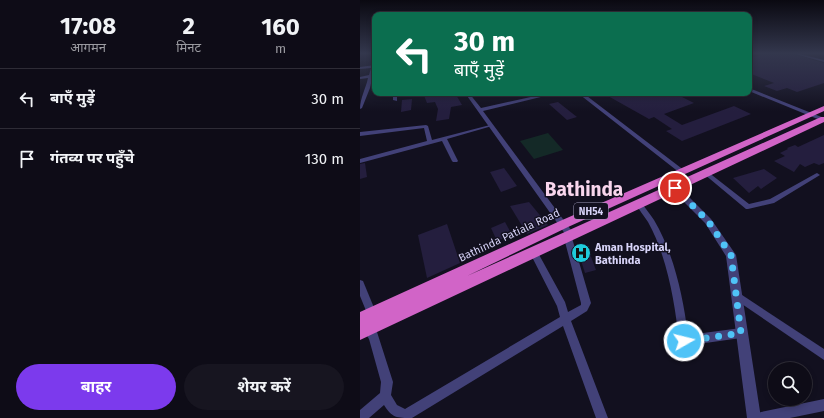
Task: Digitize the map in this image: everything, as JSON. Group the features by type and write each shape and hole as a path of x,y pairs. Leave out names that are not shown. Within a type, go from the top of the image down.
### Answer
{"highway":[{"name":"Bathinda Patiala Road","path":"363,327 372,315 564,224 824,108"},
{"name":"NH54","path":"363,327 570,237 823,119"}],"street":[{"path":"360,108 372,73"},
{"path":"360,78 371,76"},
{"path":"360,90 367,89"},
{"path":"752,90 823,119"},
{"path":"395,100 396,96"},
{"path":"363,327 373,336 387,382 385,396 393,410 406,416 584,308 586,303 570,237 564,224 469,96"},
{"path":"480,110 542,96"},
{"path":"584,96 682,171"},
{"path":"360,134 426,126 430,142"},
{"path":"360,161 490,126"},
{"path":"444,139 455,161"},
{"path":"706,173 748,207 772,201 817,175"},
{"path":"675,188 708,221 731,255 754,418"},
{"path":"639,204 654,227 666,256 680,308 684,341 741,333"},
{"path":"534,253 562,305 565,319 602,418"},
{"path":"360,284 372,315"},
{"path":"736,295 824,355"},
{"path":"360,418 385,396"},
{"path":"761,418 824,406"}],"green space":[{"path":"548,133 563,150 534,159 520,141"}],"building":[{"path":"752,73 824,73 824,83 797,92 787,88 777,91 764,86 774,83 752,74"},
{"path":"424,96 457,96 462,105 451,107 449,119 436,121 438,109 435,102 427,103"},
{"path":"608,96 680,96 694,103 664,114 682,125 734,106 751,114 682,141 666,131 672,129 654,117 649,119"},
{"path":"412,99 411,110 401,112 402,100"},
{"path":"558,102 577,117 567,120 549,104"},
{"path":"824,135 824,163 819,165 814,163 805,167 800,164 794,172 774,161 785,156 780,153 788,149 787,148 795,145 798,147"},
{"path":"365,163 367,177 360,179 360,164"},
{"path":"504,168 517,186 501,192 490,172"},
{"path":"764,169 777,178 761,189 758,186 749,193 733,178"},
{"path":"529,202 548,225 527,234 510,206"},
{"path":"505,222 512,235 497,241 491,228"},
{"path":"447,224 460,263 427,278 418,235"},
{"path":"587,246 596,270 585,273 577,248"}],"place":[{"name":"Aman Hospital, Bathinda","path":"581,253"}],"district":[{"name":"Bathinda","path":"584,189"}],"route":[{"path":"675,188 708,221 731,255 741,333 684,341"}]}
